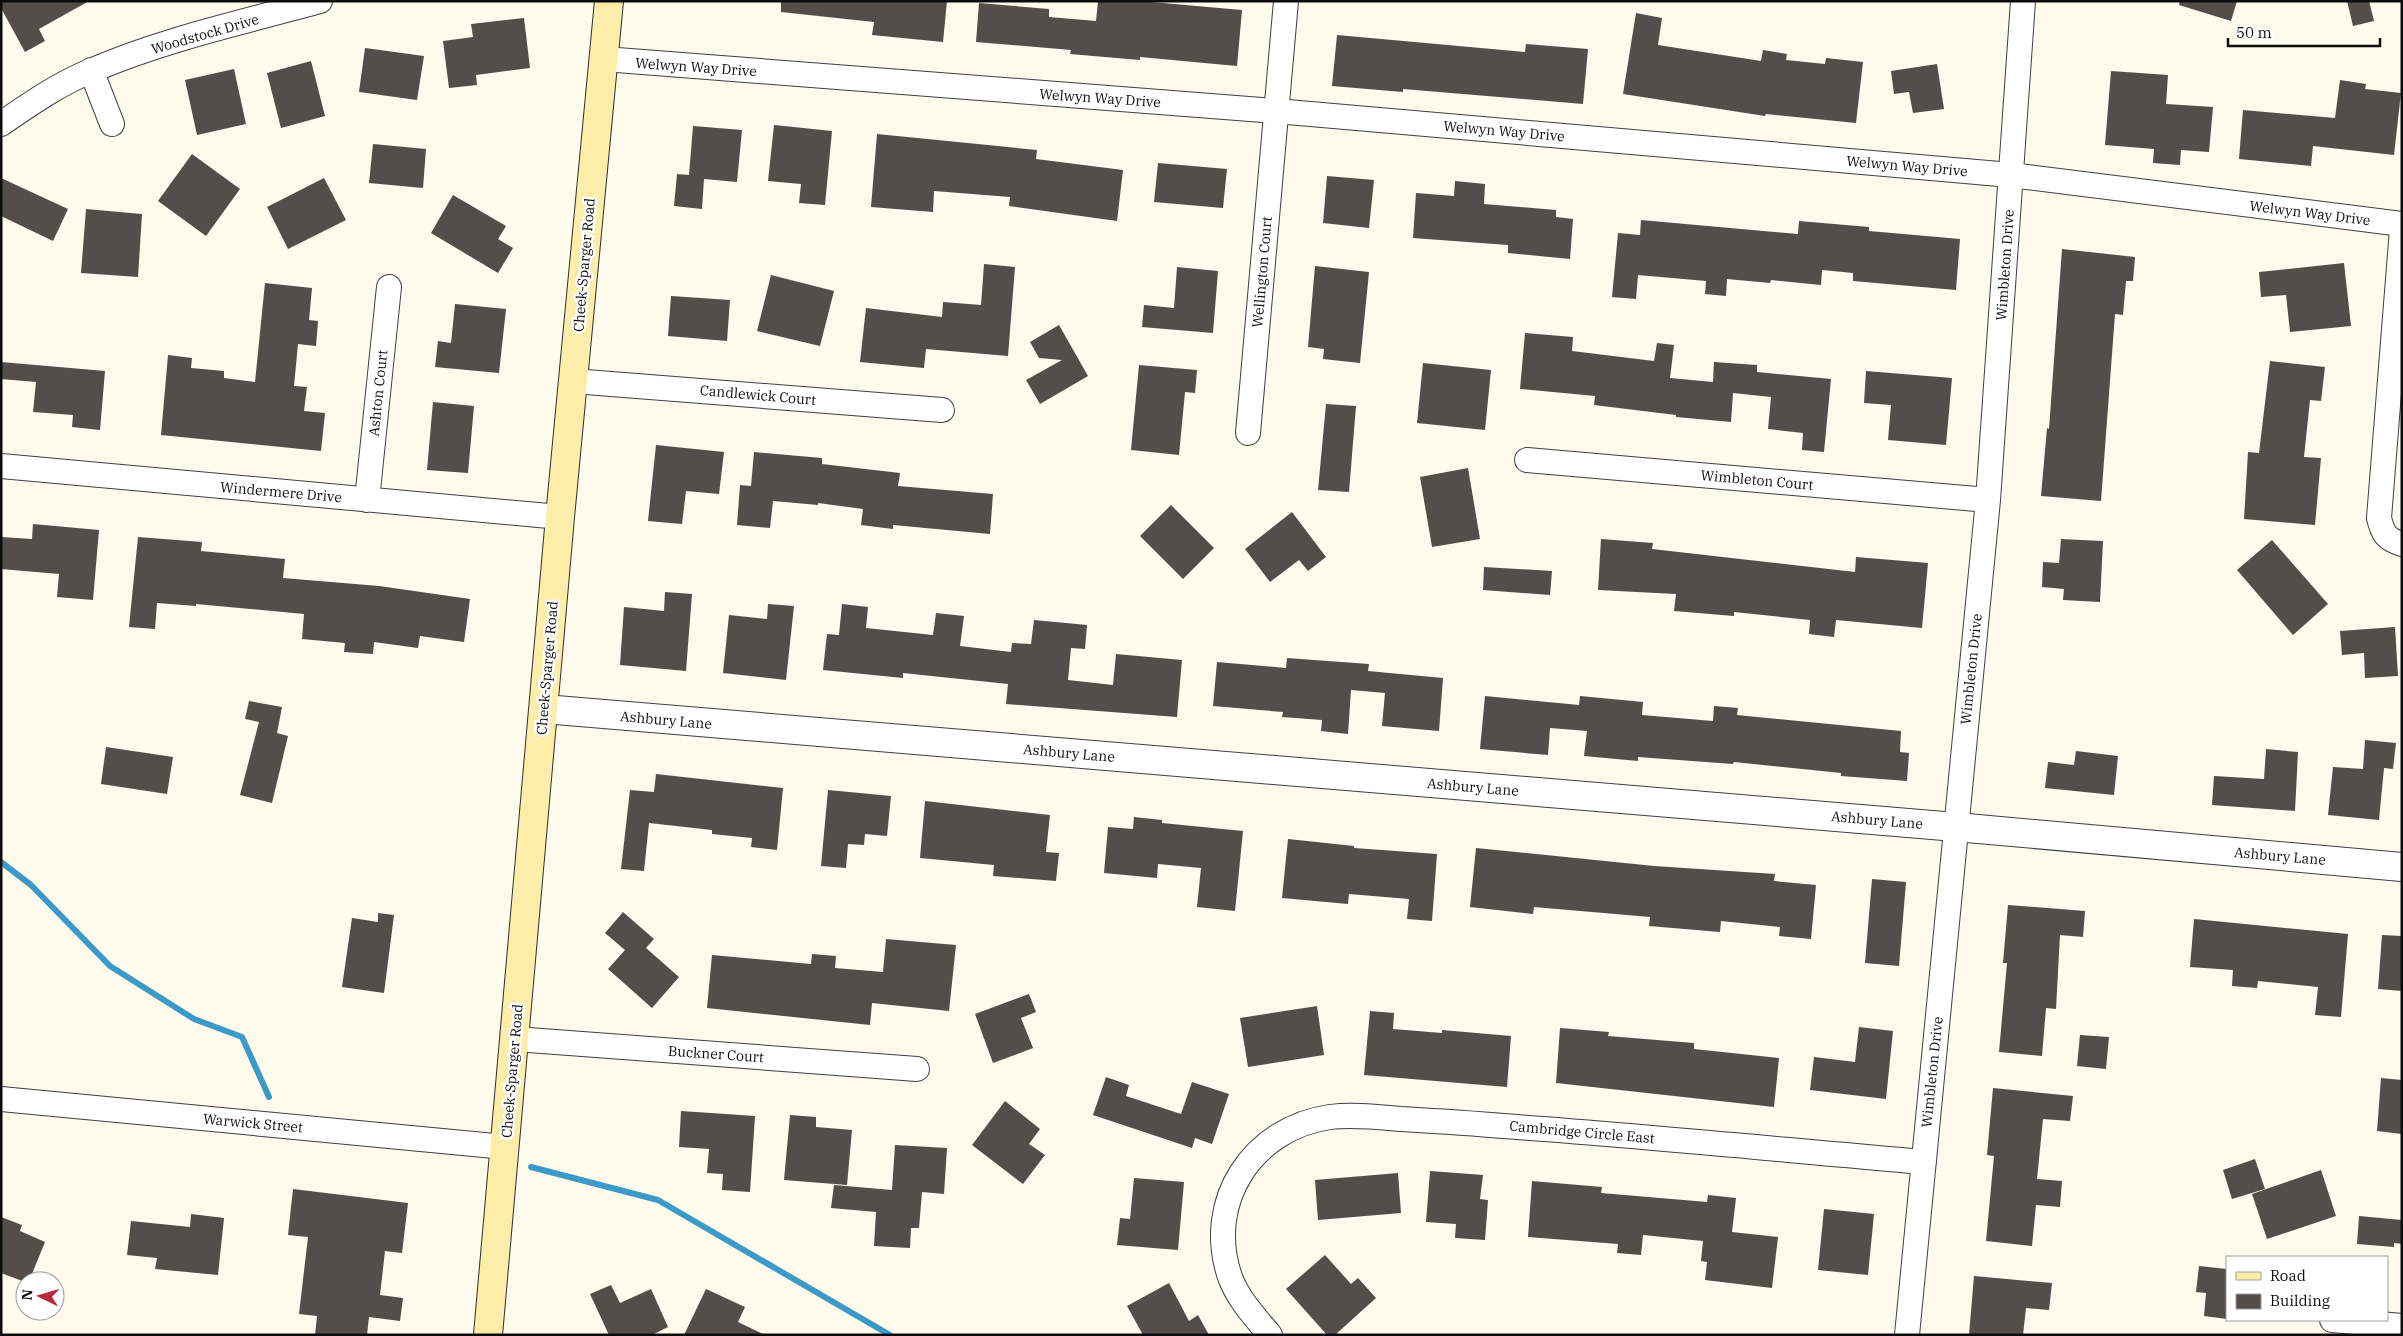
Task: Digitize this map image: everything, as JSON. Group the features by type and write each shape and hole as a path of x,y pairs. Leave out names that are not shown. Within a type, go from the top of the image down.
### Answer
{"main road":[{"name":"Cheek-Sparger Road","path":"488,1335 560,517 609,1"}],"street":[{"name":"Woodstock Drive","path":"1,124 54,89 91,70 134,54 320,1"},
{"name":"Wellington Court","path":"1248,433 1286,1"},
{"name":"Wimbleton Drive","path":"1907,1335 1988,500 2023,1"},
{"name":"Welwyn Way Drive","path":"604,59 1276,111 2011,175 2402,224"},
{"path":"91,70 112,124"},
{"path":"2402,228 2379,518 2382,533 2390,540 2402,544"},
{"name":"Ashton Court","path":"366,500 389,287"},
{"name":"Candlewick Court","path":"573,381 942,410"},
{"name":"Wimbleton Court","path":"1527,460 1988,500"},
{"name":"Windermere Drive","path":"1,466 560,517"},
{"name":"Ashbury Lane","path":"544,710 1956,827 2402,867"},
{"name":"Buckner Court","path":"515,1039 917,1070"},
{"name":"Warwick Street","path":"1,1098 505,1146"},
{"name":"Cambridge Circle East","path":"1270,1335 1244,1304 1230,1277 1222,1239 1224,1213 1232,1190 1251,1158 1272,1138 1295,1126 1331,1117 1373,1116 1924,1162"},
{"path":"2344,1321 2402,1326"}],"building":[{"path":"1,1 89,1 39,29 45,41 25,52 1,8"},
{"path":"781,1 947,1 943,42 872,35 874,22 781,12"},
{"path":"1098,1 1140,1 1242,10 1237,66 1140,57 1140,60 1070,54 1071,50 976,42 979,3 1049,9 1049,17 1096,21"},
{"path":"2180,1 2237,1 2231,21 2179,5"},
{"path":"2347,1 2369,1 2374,21 2353,26"},
{"path":"1636,13 1662,18 1658,45 1761,61 1763,50 1787,54 1786,60 1825,64 1826,58 1863,62 1856,123 1766,114 1765,116 1623,94"},
{"path":"524,18 530,68 476,75 477,85 449,88 443,41 473,37 471,24"},
{"path":"1337,35 1525,52 1526,44 1588,49 1583,104 1403,89 1403,92 1332,86"},
{"path":"365,48 424,56 417,100 359,92"},
{"path":"311,61 325,116 281,128 267,73"},
{"path":"1937,64 1944,109 1913,113 1909,92 1894,94 1891,71"},
{"path":"234,69 246,124 197,135 185,80"},
{"path":"2111,71 2168,75 2166,104 2213,107 2209,152 2181,150 2180,165 2153,163 2154,149 2105,145"},
{"path":"2340,80 2366,84 2365,89 2401,93 2394,155 2313,146 2311,166 2239,159 2243,110 2335,118"},
{"path":"774,125 832,131 825,205 799,203 801,184 768,181"},
{"path":"693,126 742,130 737,182 704,179 702,209 674,206 677,174 689,175"},
{"path":"877,134 1037,150 1036,159 1123,170 1117,221 1009,206 1010,197 934,191 933,212 871,207"},
{"path":"373,144 426,149 423,188 369,183"},
{"path":"192,154 240,189 206,236 158,201"},
{"path":"1158,163 1227,169 1223,208 1154,202"},
{"path":"1327,176 1374,180 1369,228 1323,223"},
{"path":"1,178 68,209 53,241 1,216"},
{"path":"324,178 346,220 288,249 267,207"},
{"path":"1455,181 1485,184 1484,204 1556,210 1556,217 1573,219 1570,259 1508,253 1508,245 1413,238 1416,193 1454,196"},
{"path":"453,195 506,226 498,239 513,248 498,273 431,233"},
{"path":"86,209 142,214 138,277 81,273"},
{"path":"1641,220 1798,234 1799,221 1869,227 1869,231 1960,239 1956,290 1853,281 1853,273 1822,270 1821,285 1771,280 1770,283 1727,279 1726,296 1705,294 1706,281 1638,275 1636,299 1612,297 1618,233 1640,235"},
{"path":"2062,249 2135,257 2133,281 2126,281 2123,315 2115,314 2101,501 2041,496 2047,428 2049,429"},
{"path":"2344,263 2351,326 2290,332 2286,295 2261,297 2259,272"},
{"path":"984,264 1015,267 1008,356 926,349 924,368 860,362 866,308 942,317 943,302 981,305"},
{"path":"1315,266 1369,272 1360,363 1323,359 1324,349 1308,347"},
{"path":"1177,267 1218,271 1213,333 1142,327 1144,305 1174,308"},
{"path":"771,275 834,291 820,346 757,331"},
{"path":"265,283 312,288 309,320 318,321 316,346 298,344 294,386 307,387 304,411 325,413 321,451 161,435 168,355 192,358 191,368 224,371 224,378 255,382"},
{"path":"671,296 730,300 727,341 668,336"},
{"path":"455,304 506,309 499,373 435,367 438,341 451,343"},
{"path":"1059,325 1088,376 1040,404 1026,380 1062,360 1039,358 1030,342"},
{"path":"1525,333 1573,337 1572,351 1654,361 1657,343 1674,345 1670,378 1713,382 1714,362 1757,365 1757,372 1831,379 1824,452 1802,450 1803,433 1768,429 1771,397 1733,393 1731,422 1676,417 1676,415 1594,405 1595,396 1520,389"},
{"path":"2270,361 2325,367 2321,401 2310,400 2304,457 2321,458 2315,525 2244,519 2248,452 2259,453"},
{"path":"1,362 105,371 100,430 72,427 73,415 33,412 36,382 1,379"},
{"path":"1423,363 1491,370 1485,430 1417,423"},
{"path":"1139,365 1197,370 1195,393 1185,392 1179,455 1131,450"},
{"path":"1866,371 1952,378 1946,445 1888,440 1891,405 1864,403"},
{"path":"433,402 474,406 468,473 427,470"},
{"path":"1326,404 1356,406 1349,492 1318,490"},
{"path":"656,445 724,452 719,494 686,491 682,524 648,521"},
{"path":"754,452 822,458 822,464 900,473 898,486 993,494 990,534 893,525 893,529 861,525 863,509 818,503 818,505 773,501 770,528 737,525 740,485 751,486"},
{"path":"1468,468 1480,539 1432,547 1420,477"},
{"path":"1171,505 1214,548 1183,579 1140,536"},
{"path":"1292,512 1326,557 1308,571 1299,560 1270,582 1245,549"},
{"path":"33,524 99,530 93,600 57,597 59,574 1,569 1,537 32,539"},
{"path":"138,537 202,542 201,551 285,559 283,578 379,586 470,599 464,642 420,636 418,648 374,642 373,654 344,652 345,643 302,639 304,614 196,604 196,606 157,603 155,629 129,627"},
{"path":"1601,539 1653,543 1652,549 1855,572 1856,557 1928,563 1922,628 1836,620 1834,637 1809,634 1810,620 1734,612 1734,616 1674,611 1676,594 1598,590"},
{"path":"2061,539 2103,541 2100,602 2063,600 2064,589 2042,587 2043,562 2059,563"},
{"path":"2272,540 2328,604 2293,635 2237,570"},
{"path":"1484,567 1552,571 1550,595 1483,590"},
{"path":"665,592 692,594 686,671 620,665 624,607 664,611"},
{"path":"768,604 794,606 786,680 723,673 729,615 767,619"},
{"path":"842,604 868,607 866,628 933,635 936,613 964,616 960,646 1011,652 1012,643 1031,644 1034,620 1087,625 1085,649 1071,648 1068,680 1113,685 1116,654 1182,660 1177,717 1006,704 1008,684 903,673 903,678 823,670 827,634 839,635"},
{"path":"2395,627 2398,676 2365,678 2364,653 2342,655 2340,631"},
{"path":"1287,658 1369,664 1368,671 1443,678 1439,731 1382,726 1385,693 1351,690 1348,734 1321,731 1322,720 1282,717 1283,712 1213,706 1217,662 1286,668"},
{"path":"1485,696 1579,705 1580,696 1643,702 1642,715 1713,721 1714,706 1738,708 1737,715 1901,731 1900,752 1909,753 1907,781 1841,776 1841,773 1734,762 1733,764 1638,757 1638,761 1584,756 1587,731 1550,728 1548,755 1480,749"},
{"path":"249,701 282,707 277,733 288,736 272,803 240,795 259,722 245,719"},
{"path":"2365,740 2396,743 2393,769 2384,768 2379,820 2328,815 2333,767 2363,769"},
{"path":"106,747 173,757 167,794 101,784"},
{"path":"2266,749 2298,752 2295,811 2212,805 2214,776 2264,779"},
{"path":"2076,751 2118,756 2114,795 2045,788 2048,762 2074,765"},
{"path":"656,774 783,788 777,850 751,847 752,838 712,834 712,830 649,823 644,871 621,869 630,790 654,792"},
{"path":"828,790 891,796 887,836 865,834 864,845 848,844 846,868 821,866"},
{"path":"925,801 1050,815 1046,852 1059,853 1056,881 993,876 994,865 920,858"},
{"path":"1134,817 1162,820 1162,823 1243,831 1235,911 1197,907 1201,868 1158,864 1157,878 1104,873 1108,827 1133,829"},
{"path":"1288,839 1354,846 1354,848 1437,854 1432,921 1407,919 1409,899 1349,894 1348,904 1282,898"},
{"path":"1476,848 1654,866 1775,874 1774,881 1816,885 1811,939 1779,936 1780,927 1721,921 1720,932 1649,926 1650,917 1534,907 1533,914 1470,907"},
{"path":"1872,879 1906,882 1899,966 1865,963"},
{"path":"2008,905 2085,911 2083,937 2060,935 2056,1009 2046,1008 2042,1056 1999,1052 2007,963 2003,963"},
{"path":"623,912 654,939 646,948 679,977 652,1008 608,969 625,950 605,933"},
{"path":"378,913 394,915 384,993 342,987 352,918 378,922"},
{"path":"2194,919 2348,934 2341,1017 2315,1015 2318,987 2258,981 2257,988 2232,986 2233,970 2190,967"},
{"path":"2382,935 2402,936 2402,991 2378,989"},
{"path":"886,939 956,945 949,1011 872,1003 870,1025 707,1008 712,955 811,964 812,954 836,956 835,968 883,972"},
{"path":"1029,994 1036,1012 1021,1018 1033,1048 993,1063 975,1014"},
{"path":"1317,1006 1324,1055 1248,1067 1240,1018"},
{"path":"1370,1011 1394,1013 1393,1029 1442,1033 1442,1030 1511,1036 1507,1087 1364,1075"},
{"path":"1859,1027 1893,1031 1886,1099 1810,1090 1814,1057 1855,1062"},
{"path":"1560,1028 1609,1032 1608,1036 1694,1043 1694,1049 1779,1058 1774,1107 1556,1083"},
{"path":"2080,1035 2109,1037 2106,1069 2077,1066"},
{"path":"1106,1077 1129,1085 1126,1096 1181,1114 1192,1082 1229,1094 1212,1144 1195,1138 1192,1148 1093,1115"},
{"path":"2381,1078 2402,1080 2402,1134 2377,1131"},
{"path":"1993,1088 2073,1096 2070,1121 2043,1119 2037,1179 2062,1181 2060,1207 2036,1205 2032,1246 1986,1241 1994,1156 1987,1155"},
{"path":"1005,1101 1040,1129 1029,1144 1045,1155 1023,1184 972,1145"},
{"path":"681,1111 755,1116 750,1192 722,1190 723,1174 707,1173 709,1149 679,1147"},
{"path":"790,1115 816,1117 816,1127 852,1130 847,1185 784,1180"},
{"path":"895,1145 947,1148 944,1194 922,1192 919,1228 911,1228 910,1248 874,1246 876,1212 831,1208 834,1185 892,1190"},
{"path":"2255,1159 2265,1189 2232,1199 2223,1170"},
{"path":"2321,1170 2336,1216 2267,1239 2252,1194"},
{"path":"1430,1171 1483,1175 1480,1199 1488,1200 1485,1240 1455,1238 1456,1224 1426,1222"},
{"path":"1398,1173 1401,1213 1318,1220 1315,1180"},
{"path":"1134,1178 1184,1182 1178,1250 1117,1245 1120,1218 1130,1219"},
{"path":"1532,1181 1602,1187 1601,1193 1707,1202 1708,1195 1736,1198 1732,1232 1778,1237 1772,1288 1705,1280 1707,1262 1701,1261 1703,1241 1643,1235 1641,1255 1617,1253 1618,1244 1528,1237"},
{"path":"293,1189 408,1203 402,1253 385,1251 380,1295 403,1298 400,1321 369,1317 367,1335 315,1335 317,1316 299,1314 308,1237 288,1235"},
{"path":"1824,1209 1874,1214 1868,1275 1818,1270"},
{"path":"191,1214 224,1218 218,1275 155,1269 157,1258 127,1255 131,1221 190,1227"},
{"path":"2359,1216 2402,1220 2402,1244 2394,1243 2394,1247 2357,1244"},
{"path":"1,1217 22,1225 20,1231 45,1242 33,1271 15,1271 15,1278 1,1273"},
{"path":"1325,1255 1351,1284 1358,1278 1376,1298 1335,1335 1327,1335 1286,1289"},
{"path":"2199,1266 2226,1269 2226,1319 2204,1316 2206,1293 2196,1292"},
{"path":"1974,1276 2052,1283 2049,1310 2026,1308 2023,1335 1969,1335"},
{"path":"1169,1283 1189,1321 1198,1315 1209,1335 1143,1335 1127,1306"},
{"path":"611,1285 620,1303 651,1289 668,1327 652,1335 609,1335 590,1294"},
{"path":"706,1289 745,1307 738,1322 765,1335 684,1335"}],"waterway":[{"path":"1,862 31,885 110,966 194,1019 242,1037 269,1097"},
{"path":"531,1167 658,1200 890,1335"}]}
